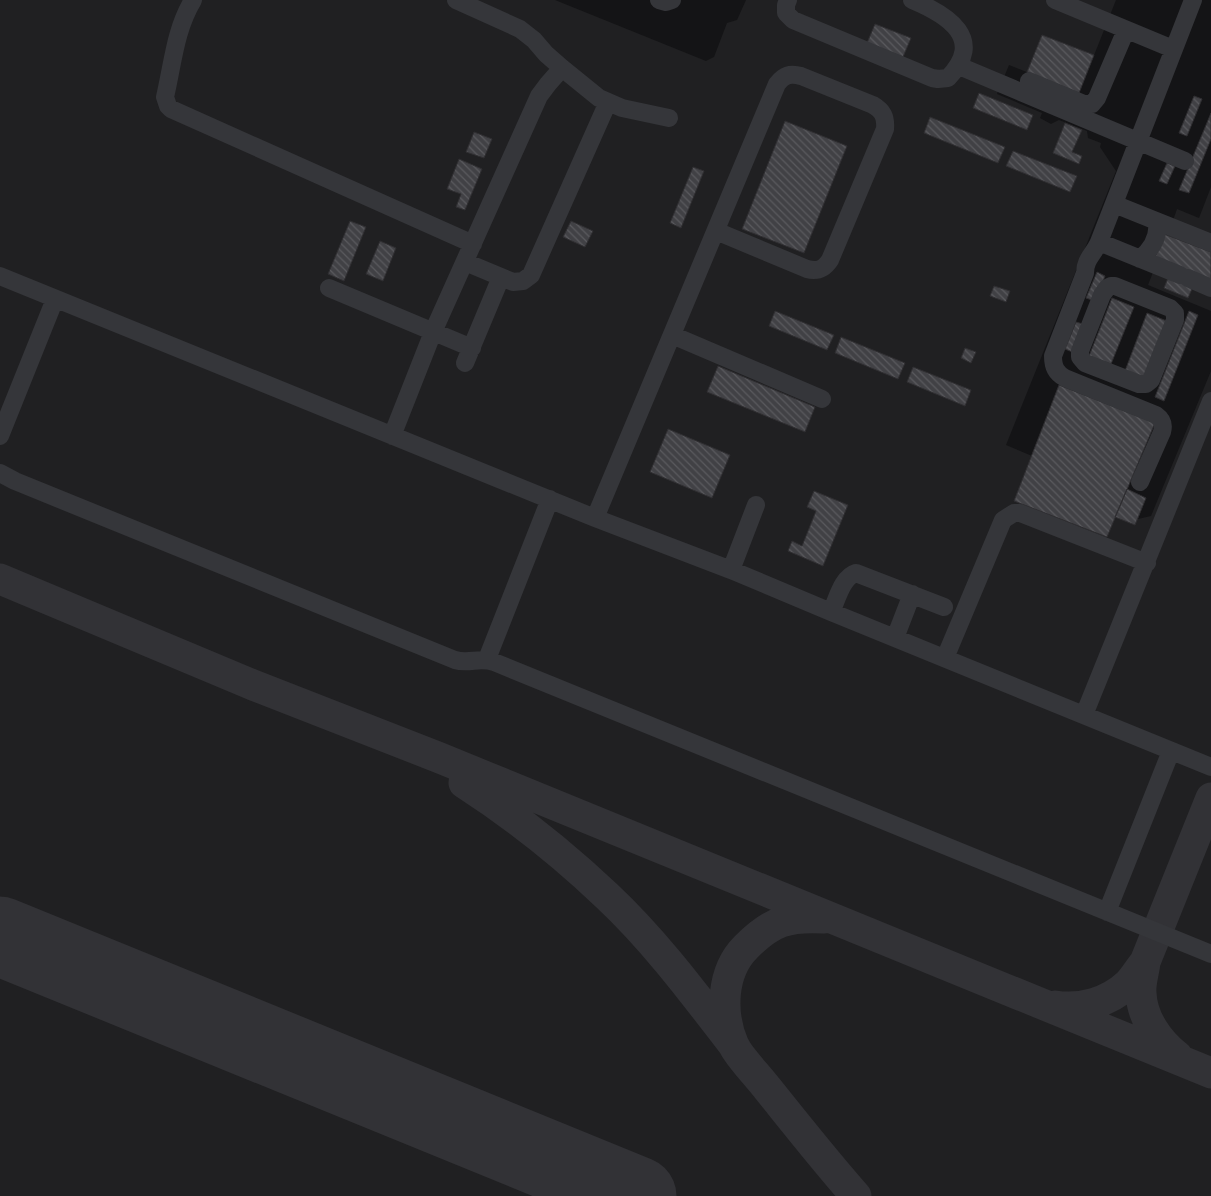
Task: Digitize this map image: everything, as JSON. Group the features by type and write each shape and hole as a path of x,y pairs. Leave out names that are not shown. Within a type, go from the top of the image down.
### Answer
{"lane":[{"path":"193,0 185,13 176,41 166,97 171,110 473,244"},
{"path":"456,0 520,28 546,54 591,93 622,108 670,118"},
{"path":"659,0 666,2 672,0"},
{"path":"788,0 786,13 793,20 932,78 938,80 948,78 958,66 963,56 965,47 959,31 948,19 933,9 912,0"},
{"path":"1056,0 1173,50"},
{"path":"1140,482 1162,432 1163,424 1156,415 1065,378 1057,373 1053,363 1053,356 1086,273 1092,269 1097,257 1098,245 1139,136 1194,0"},
{"path":"1029,81 1084,104 1092,104 1097,98 1126,30"},
{"path":"958,66 1187,156"},
{"path":"392,436 433,332 539,96 562,68"},
{"path":"596,518 777,84 781,78 794,74 801,76 873,105 884,114 885,129 826,266 814,271 807,269 716,231"},
{"path":"465,262 518,282 531,275 608,102"},
{"path":"1114,204 1211,244"},
{"path":"1140,259 1154,242 1157,234 1157,222"},
{"path":"1098,245 1140,259 1211,288"},
{"path":"0,276 392,436 731,570 1211,767"},
{"path":"330,288 433,332 468,356 501,277"},
{"path":"1111,286 1173,310 1176,316 1175,320 1149,383 1139,384 1080,358 1080,351 1094,313 1104,291 1111,286"},
{"path":"0,436 55,298"},
{"path":"1072,305 1094,313"},
{"path":"672,335 822,399"},
{"path":"1084,715 1211,401"},
{"path":"0,473 15,481 455,660 469,662 487,659 1107,912 1209,948"},
{"path":"487,659 550,499"},
{"path":"731,570 756,505"},
{"path":"945,658 1003,520 1014,512 1146,563"},
{"path":"831,612 846,579 850,574 856,573 944,607"},
{"path":"895,638 912,594"},
{"path":"1107,912 1172,751"}],"shaded area":[{"path":"0,0 555,0 706,61 714,57 727,23 737,20 746,0 1116,0 1079,93 1009,65 997,94 1042,113 1040,118 1051,124 1059,120 1087,131 1088,138 1101,143 1100,147 1116,171 1006,445 1032,456 1155,423 1127,489 1146,498 1138,519 1151,516 1211,371 1211,1196 0,1196"},
{"path":"1211,187 1211,311 1148,285 1157,262 1154,260 1164,234 1168,235 1177,209 1199,218"}],"building":[{"path":"875,24 911,38 903,57 867,43"},
{"path":"1042,35 1094,55 1079,93 1027,72"},
{"path":"979,93 1033,115 1027,130 973,108"},
{"path":"1194,96 1202,99 1187,136 1179,133"},
{"path":"1211,113 1211,139 1189,193 1179,190"},
{"path":"930,117 1005,147 998,163 924,133"},
{"path":"785,121 847,146 804,253 742,229"},
{"path":"1065,123 1082,130 1072,152 1082,156 1079,164 1053,153"},
{"path":"474,132 492,139 484,158 466,152"},
{"path":"1013,151 1077,176 1070,192 1006,166"},
{"path":"459,159 482,169 465,210 456,207 461,194 447,189"},
{"path":"1167,163 1175,166 1167,184 1159,181"},
{"path":"693,167 704,171 681,228 670,223"},
{"path":"350,221 366,227 344,281 328,274"},
{"path":"571,221 593,231 585,247 563,237"},
{"path":"1164,234 1211,252 1211,283 1195,282 1188,298 1164,288 1170,273 1154,260"},
{"path":"380,241 396,248 383,281 366,274"},
{"path":"1097,272 1105,276 1095,301 1086,298"},
{"path":"994,286 1010,291 1006,302 990,296"},
{"path":"1112,298 1134,307 1111,364 1089,356"},
{"path":"775,311 834,335 827,350 769,326"},
{"path":"1189,311 1198,315 1164,401 1155,397"},
{"path":"1147,313 1169,322 1147,379 1125,371"},
{"path":"1076,322 1086,325 1075,353 1065,349"},
{"path":"841,337 905,363 898,379 835,353"},
{"path":"965,348 976,352 971,363 961,358"},
{"path":"718,366 815,407 805,432 707,392"},
{"path":"913,367 971,390 965,406 907,382"},
{"path":"1059,385 1155,423 1107,537 1014,501"},
{"path":"668,429 730,455 712,498 650,472"},
{"path":"1127,489 1146,498 1135,525 1115,517"},
{"path":"814,491 848,505 823,566 788,551 792,541 802,546 816,511 807,507"}],"taxiway":[{"path":"0,579 253,685 440,758 1211,1073"},
{"path":"464,783 538,836 625,913 690,988 735,1047"},
{"path":"1055,1006 1085,1006 1112,996 1128,984 1145,962 1211,798"},
{"path":"824,918 800,918 781,922 764,931 746,947 738,957 728,981 725,994 726,1021 729,1034 740,1056 856,1196"},
{"path":"1145,962 1141,989 1144,1011 1152,1028 1177,1056"}],"runway":[{"path":"0,936 637,1196"}]}
